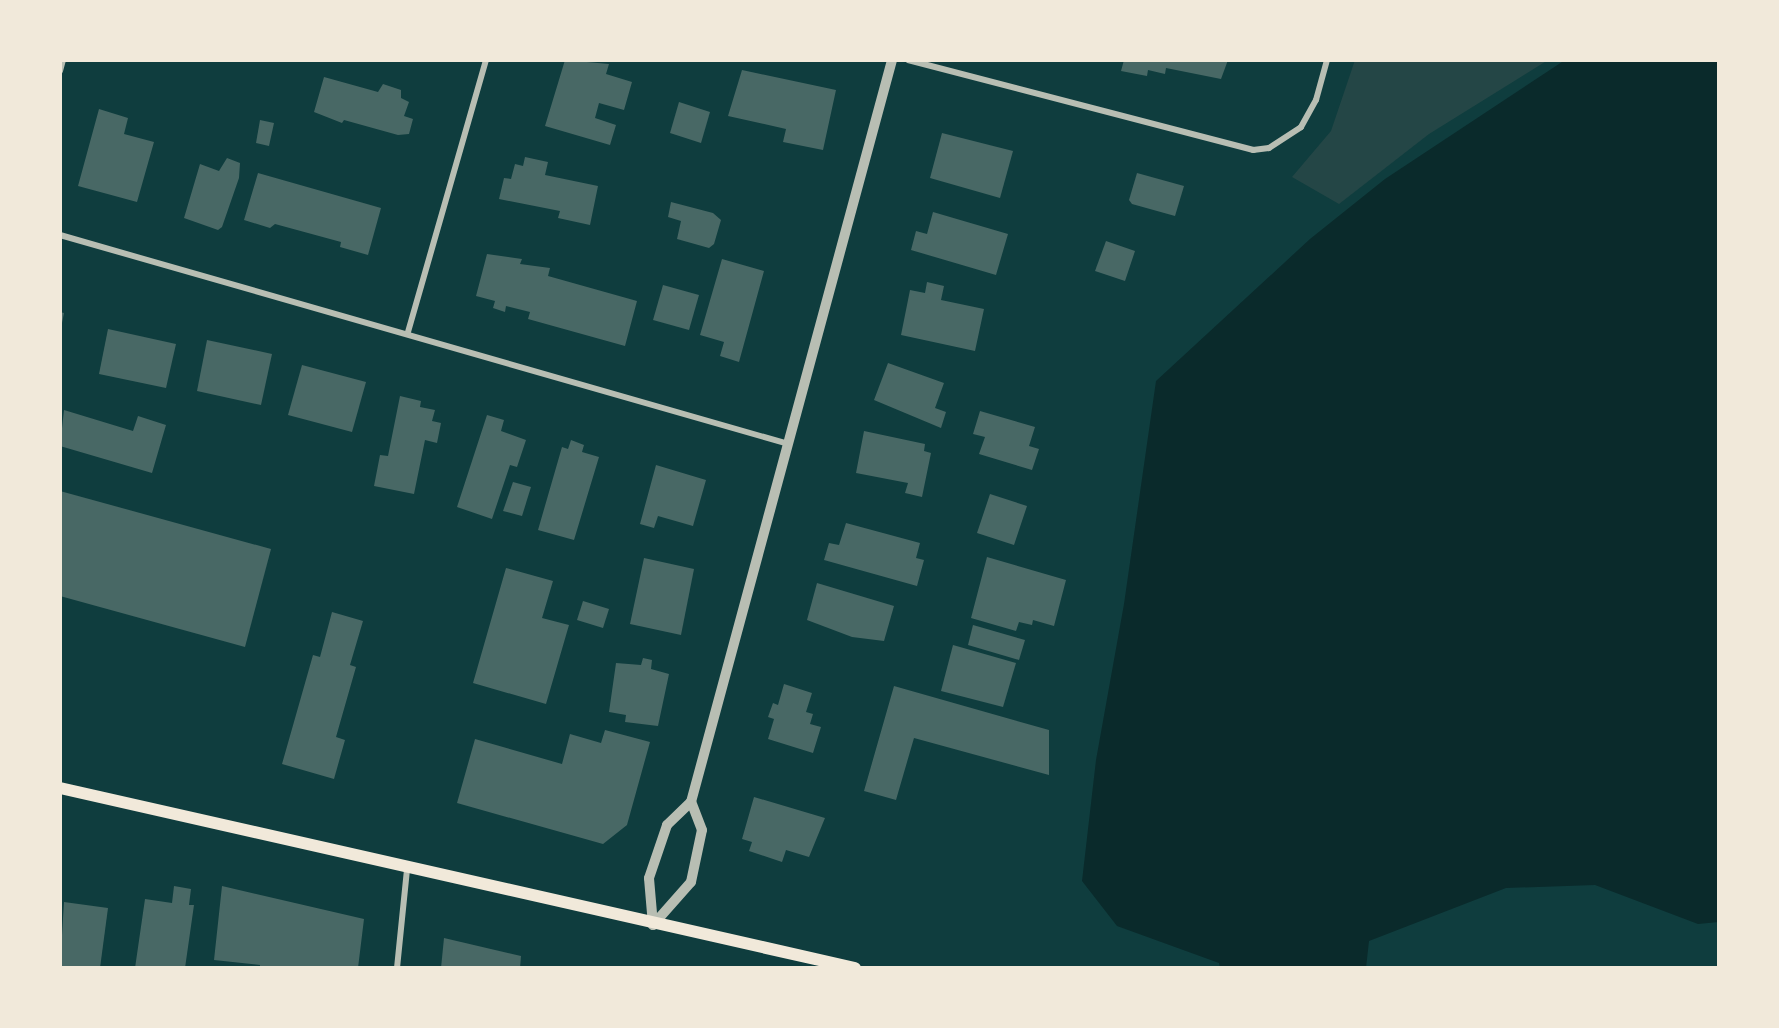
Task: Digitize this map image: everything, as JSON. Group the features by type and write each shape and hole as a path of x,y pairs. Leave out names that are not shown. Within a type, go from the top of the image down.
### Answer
{"main road":[{"path":"60,788 653,925 855,968"}],"street":[{"path":"60,71 63,60"},
{"path":"408,332 486,60"},
{"path":"653,925 649,878 667,825 691,802 785,443 892,60"},
{"path":"908,60 1253,150 1269,148 1301,127 1316,100 1327,60"},
{"path":"60,235 408,332 785,443"},
{"path":"653,925 691,882 702,830 691,802"},
{"path":"397,968 407,869"}],"shaded area":[{"path":"1355,60 1548,60 1429,134 1339,204 1292,177 1331,131"},
{"path":"1565,60 1719,60 1719,922 1698,924 1595,885 1506,888 1369,941 1366,968 1220,968 1219,963 1117,926 1082,881 1096,760 1124,604 1156,381 1310,239 1385,179"}],"building":[{"path":"565,60 609,64 606,74 632,82 624,110 599,103 595,118 616,125 610,145 545,126"},
{"path":"1124,60 1228,60 1221,79 1166,68 1165,74 1148,70 1147,76 1121,71"},
{"path":"742,70 836,90 823,150 783,142 786,129 728,116"},
{"path":"324,77 378,92 383,84 401,90 401,98 409,102 404,116 413,119 409,134 398,135 344,120 342,123 314,112"},
{"path":"679,102 710,112 701,143 670,133"},
{"path":"99,109 128,118 124,134 154,142 137,202 78,186"},
{"path":"260,120 274,123 269,146 256,143"},
{"path":"942,133 1013,151 1000,198 930,178"},
{"path":"525,157 548,162 545,175 598,186 590,225 558,218 560,211 499,199 504,178 511,179 515,164 523,166"},
{"path":"227,158 240,163 239,178 222,227 218,230 184,218 200,164 219,171"},
{"path":"258,173 381,208 368,255 340,247 341,242 275,224 270,228 244,220"},
{"path":"1137,173 1184,186 1175,216 1132,204 1129,200"},
{"path":"671,202 713,213 721,220 714,244 709,248 677,239 681,221 668,217"},
{"path":"933,212 1008,234 996,275 911,250 916,231 927,234"},
{"path":"1106,241 1135,251 1125,281 1095,271"},
{"path":"487,254 522,259 520,264 550,268 548,276 637,301 625,346 528,319 530,312 506,306 505,312 493,308 495,301 476,296"},
{"path":"722,259 764,271 739,362 720,356 724,342 700,335"},
{"path":"927,282 944,286 941,300 984,309 975,351 901,335 910,290 925,293"},
{"path":"663,285 699,295 689,330 653,320"},
{"path":"60,312 64,313 61,328 60,328"},
{"path":"108,329 176,344 166,388 99,374"},
{"path":"207,340 272,354 261,405 197,391"},
{"path":"888,363 944,383 935,408 946,412 941,428 874,400"},
{"path":"302,365 366,382 352,432 288,415"},
{"path":"400,396 421,401 420,407 435,410 432,421 441,423 437,443 425,440 414,494 374,486 380,455 388,456"},
{"path":"64,410 133,431 138,416 166,425 152,473 60,446"},
{"path":"980,411 1035,427 1029,446 1039,449 1032,470 979,454 985,437 973,434"},
{"path":"487,415 504,420 501,431 526,440 517,467 510,465 492,519 457,507"},
{"path":"864,431 925,444 924,451 931,453 922,497 905,493 908,483 856,473"},
{"path":"571,440 584,445 582,452 599,457 574,540 538,530 562,447 568,449"},
{"path":"656,465 706,480 693,526 658,516 654,528 640,524"},
{"path":"513,482 531,487 522,516 503,511"},
{"path":"60,491 271,549 245,647 60,596"},
{"path":"990,494 1027,506 1014,545 977,533"},
{"path":"846,523 920,543 916,558 924,560 917,586 824,560 829,543 839,545"},
{"path":"987,557 1066,580 1054,626 1033,620 1032,625 1019,622 1016,631 971,618"},
{"path":"644,558 694,569 681,635 630,624"},
{"path":"506,568 553,581 542,618 569,625 546,704 473,683"},
{"path":"817,583 894,606 884,641 852,637 807,620"},
{"path":"583,601 609,609 603,628 577,620"},
{"path":"332,612 363,621 350,665 356,667 336,737 345,740 334,779 282,764 313,655 320,657"},
{"path":"973,625 1025,640 1019,660 968,645"},
{"path":"953,645 1016,663 1003,707 941,691"},
{"path":"643,658 652,660 651,669 669,674 658,726 625,722 626,715 609,712 616,663 641,665"},
{"path":"784,684 812,693 806,712 813,714 810,724 821,727 813,753 768,739 774,719 768,717 773,703 778,705"},
{"path":"894,686 1049,730 1049,775 914,738 896,800 864,791"},
{"path":"605,730 650,742 627,825 603,844 457,803 475,739 562,764 570,734 601,743"},
{"path":"754,797 825,818 809,857 786,850 782,862 749,851 752,842 742,839"},
{"path":"174,886 191,889 189,905 194,905 185,968 135,968 145,899 172,903"},
{"path":"222,886 364,919 358,968 260,968 260,965 214,960"},
{"path":"64,902 108,908 100,968 60,968"},
{"path":"444,938 521,956 520,968 441,968"}]}
